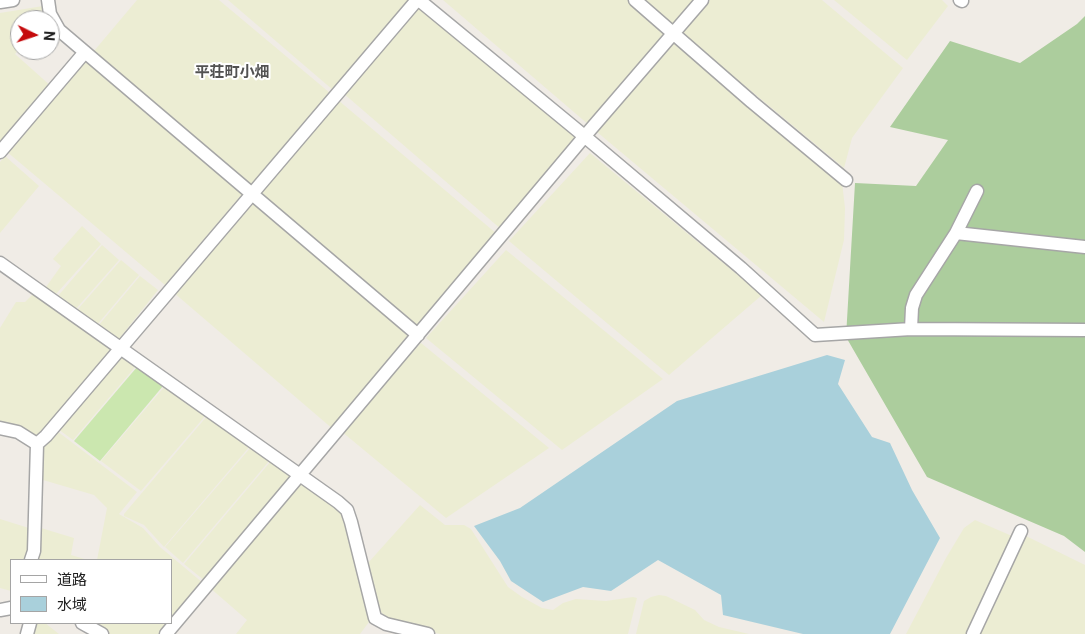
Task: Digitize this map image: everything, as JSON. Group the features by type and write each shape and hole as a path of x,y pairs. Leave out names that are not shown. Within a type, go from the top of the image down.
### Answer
{"street":[{"path":"0,2 13,0"},
{"path":"48,0 50,14 59,30 418,335"},
{"path":"31,559 34,551 37,444 46,436 253,195 262,181 418,0 741,268 815,336 912,329 1085,330"},
{"path":"635,0 752,102 846,180"},
{"path":"166,634 584,137 702,0"},
{"path":"0,152 84,52"},
{"path":"912,329 912,308 916,295 956,232 977,191"},
{"path":"956,232 1085,247"},
{"path":"0,263 338,502 347,510 375,618 386,624 428,634"},
{"path":"0,428 18,432 37,444"},
{"path":"973,634 1021,530"},
{"path":"84,624 102,634"}],"green space":[{"path":"137,0 219,0 330,93 252,187 94,51"},
{"path":"228,0 411,0 333,90"},
{"path":"443,0 628,0 667,32 589,125"},
{"path":"641,0 696,0 673,27"},
{"path":"710,0 822,0 903,68 852,138 844,168 681,33"},
{"path":"834,0 942,0 948,6 907,60"},
{"path":"422,3 580,137 502,230 343,93"},
{"path":"43,6 44,10 18,10"},
{"path":"10,11 10,60 22,60 52,87 0,146 0,13"},
{"path":"1085,16 1085,552 1064,536 927,477 846,337 855,183 916,186 948,140 890,127 950,41 1020,63 1077,24"},
{"path":"674,42 842,182 845,208 844,240 824,322 597,132"},
{"path":"85,58 243,193 165,285 6,151"},
{"path":"338,100 497,234 420,327 259,194"},
{"path":"590,153 762,295 669,375 509,241"},
{"path":"5,156 39,186 0,233 0,162"},
{"path":"253,204 412,338 334,430 173,292"},
{"path":"82,226 101,244 56,294 46,287 61,266 53,259"},
{"path":"102,245 119,260 75,310 57,297"},
{"path":"506,250 663,379 562,450 426,338"},
{"path":"121,260 139,275 97,325 77,310"},
{"path":"140,276 158,290 118,340 98,326"},
{"path":"33,294 114,351 40,436 0,424 0,328 16,302 25,302"},
{"path":"421,343 549,448 446,518 341,431"},
{"path":"120,355 136,366 73,440 58,429"},
{"path":"137,367 163,386 100,461 74,441"},
{"path":"165,386 206,415 141,491 101,461"},
{"path":"207,416 250,446 164,547 144,525 124,516 124,514"},
{"path":"57,431 137,492 119,514 143,528 160,547 203,583 172,619 172,559 97,559 107,508 94,495 43,480 42,449"},
{"path":"251,447 270,460 183,563 165,547"},
{"path":"271,461 292,476 205,581 184,564"},
{"path":"299,482 337,507 344,518 369,622 360,634 236,634 247,620 209,587"},
{"path":"420,505 445,525 464,525 471,529 508,587 542,608 553,610 563,603 576,599 606,601 637,598 628,634 440,634 392,623 377,608 368,563"},
{"path":"0,519 32,529 28,559 10,559 10,591 0,588"},
{"path":"975,520 1012,536 969,634 906,634 964,528"},
{"path":"41,528 74,538 71,555 85,559 36,559"},
{"path":"1026,536 1085,565 1085,634 977,634 1019,545"},
{"path":"659,595 666,596 695,610 704,620 719,627 749,634 636,634 644,601"},
{"path":"37,624 46,624 59,634 33,634"},
{"path":"87,624 168,624 159,634 110,634"}],"water":[{"path":"827,355 845,360 838,384 872,437 890,443 912,490 940,538 890,634 803,634 723,615 721,595 658,560 611,591 583,587 543,602 511,581 500,561 474,526 520,508 677,401"}],"district":[{"name":"平荘町小畑","path":"232,73"}]}
